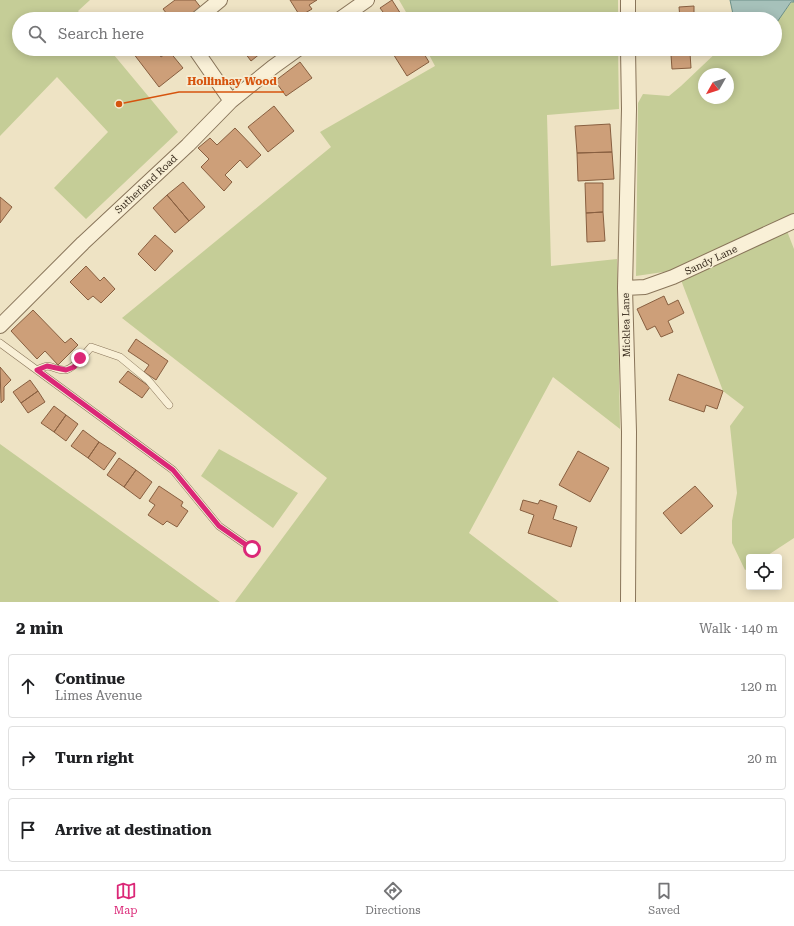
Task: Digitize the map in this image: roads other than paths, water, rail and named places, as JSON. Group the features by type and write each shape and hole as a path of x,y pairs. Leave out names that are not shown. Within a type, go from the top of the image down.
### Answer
{"street":[{"path":"205,12 220,0"},
{"path":"350,12 367,0"},
{"path":"628,0 628,12"},
{"path":"200,56 231,101"},
{"name":"Sutherland Road","path":"0,326 83,243 188,145 231,101 288,56"},
{"name":"Micklea Lane","path":"628,56 629,109 625,288 629,432 628,602"},
{"name":"Sandy Lane","path":"625,288 645,287 673,277 794,221"}],"lane":[{"path":"0,343 173,470 219,526 252,549"},
{"path":"37,370 47,366 66,370 74,367 80,358 91,347 120,357 148,380 169,405"}],"water":[{"path":"730,0 794,0 794,2 791,2 782,15 782,12 733,12"}],"place":[{"name":"Hollinhay Wood","path":"119,104"}]}
